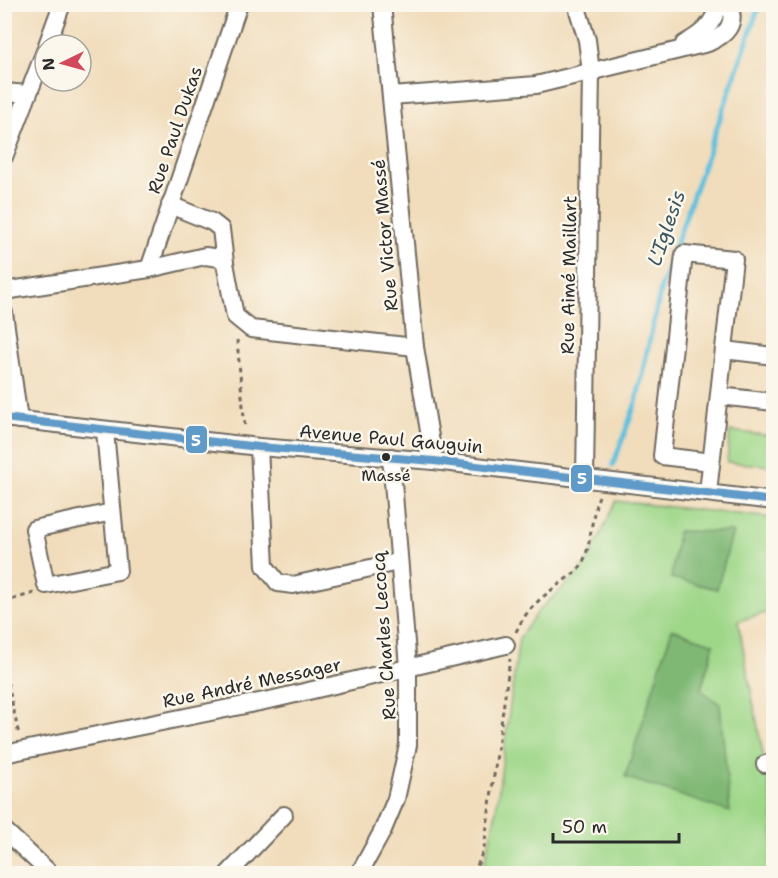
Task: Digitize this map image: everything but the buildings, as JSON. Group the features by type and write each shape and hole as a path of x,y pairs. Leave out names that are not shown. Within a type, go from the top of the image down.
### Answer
{"street":[{"path":"51,33 62,4"},
{"name":"Rue Paul Dukas","path":"149,268 239,4"},
{"name":"Rue Victor Massé","path":"382,4 415,347 434,461"},
{"name":"Rue Aimé Maillart","path":"576,4 587,40 591,72 585,478"},
{"path":"670,51 702,34 714,20 719,4"},
{"path":"392,96 536,85 708,43 725,36 732,25 729,4"},
{"path":"4,156 33,81"},
{"path":"4,92 28,94"},
{"path":"170,205 212,222 221,229 234,316 251,328 415,347"},
{"path":"708,492 735,259 684,254 662,456 711,462"},
{"path":"4,291 149,268 205,256 220,258 225,264"},
{"path":"4,313 12,419"},
{"path":"724,350 774,356"},
{"path":"719,396 774,402"},
{"name":"Avenue Paul Gauguin","path":"12,419 253,446 434,461 774,501"},
{"path":"105,431 118,571 46,585 34,529 112,512"},
{"path":"253,446 265,566 278,583 293,585 398,562"},
{"name":"Rue Charles Lecocq","path":"359,873 382,832 396,799 408,745 408,667 391,457"},
{"name":"Rue André Messager","path":"5,755 274,699 408,667 510,646"},
{"path":"228,873 284,815"},
{"path":"4,830 51,873"}],"path":[{"path":"234,316 253,446"},
{"path":"474,873 484,848 510,646 522,618 537,600 579,569 584,558 592,511 605,481"},
{"path":"4,602 33,594 46,585"},
{"path":"4,666 23,751"}],"green space":[{"path":"730,431 773,436 773,466 727,462"},
{"path":"616,501 773,518 773,611 738,621 773,808 773,873 482,874 495,817 519,638 539,610 578,574 589,559"},
{"path":"678,531 733,532 717,589 671,578"},
{"path":"672,629 714,644 701,690 720,704 730,812 625,777"}],"waterway":[{"name":"L'Iglesis","path":"613,465 636,402 662,284 760,4"}],"transit line":[{"name":"5","path":"4,418 259,447 434,461 774,501"}],"place":[{"name":"Massé","path":"386,457"}]}
